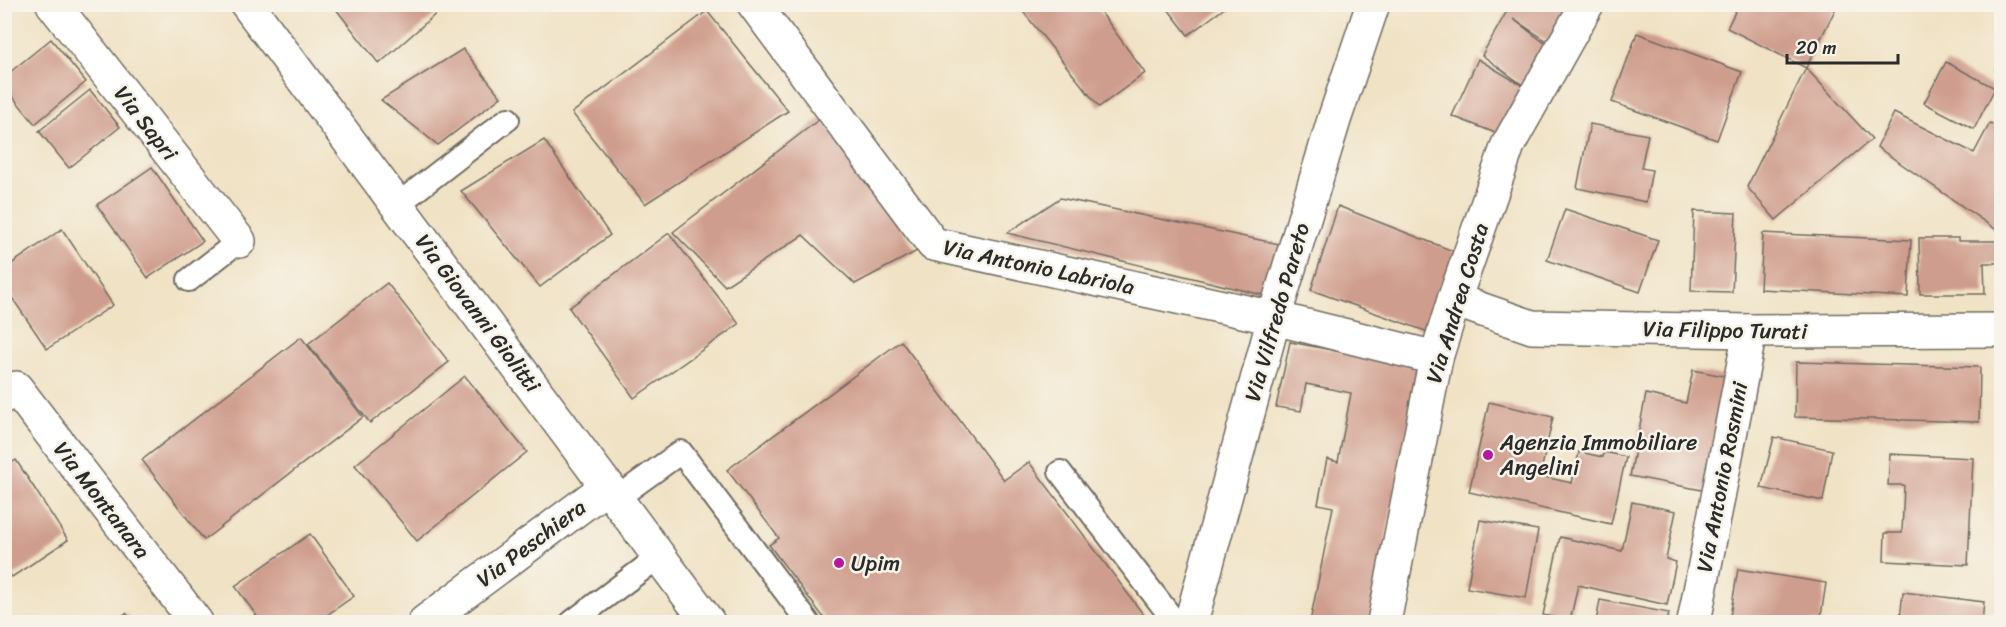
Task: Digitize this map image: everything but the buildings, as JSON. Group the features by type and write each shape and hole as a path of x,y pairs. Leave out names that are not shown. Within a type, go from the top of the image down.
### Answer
{"street":[{"name":"Via Sapri","path":"53,4 239,241"},
{"name":"Via Giovanni Giolitti","path":"247,4 708,622"},
{"name":"Via Antonio Labriola","path":"754,4 933,244 1274,318 1436,358"},
{"name":"Via Vilfredo Pareto","path":"1191,622 1274,318 1334,120 1373,4"},
{"name":"Via Andrea Costa","path":"1384,622 1436,358 1454,300 1508,145 1587,4"},
{"name":"Via Filippo Turati","path":"1454,300 1532,327 1750,331 2001,330"},
{"name":"Via Antonio Rosmini","path":"1694,622 1750,331"},
{"name":"Via Montanara","path":"4,396 15,387 196,622"},
{"name":"Via Peschiera","path":"425,622 612,492"}],"lane":[{"path":"397,206 508,119"},
{"path":"189,280 239,241"},
{"path":"612,492 681,452 808,622"},
{"path":"1060,471 1175,622"},
{"path":"572,622 660,556"}],"place":[{"name":"Agenzia Immobiliare Angelini","path":"1488,455"},
{"name":"Upim","path":"839,563"}]}
